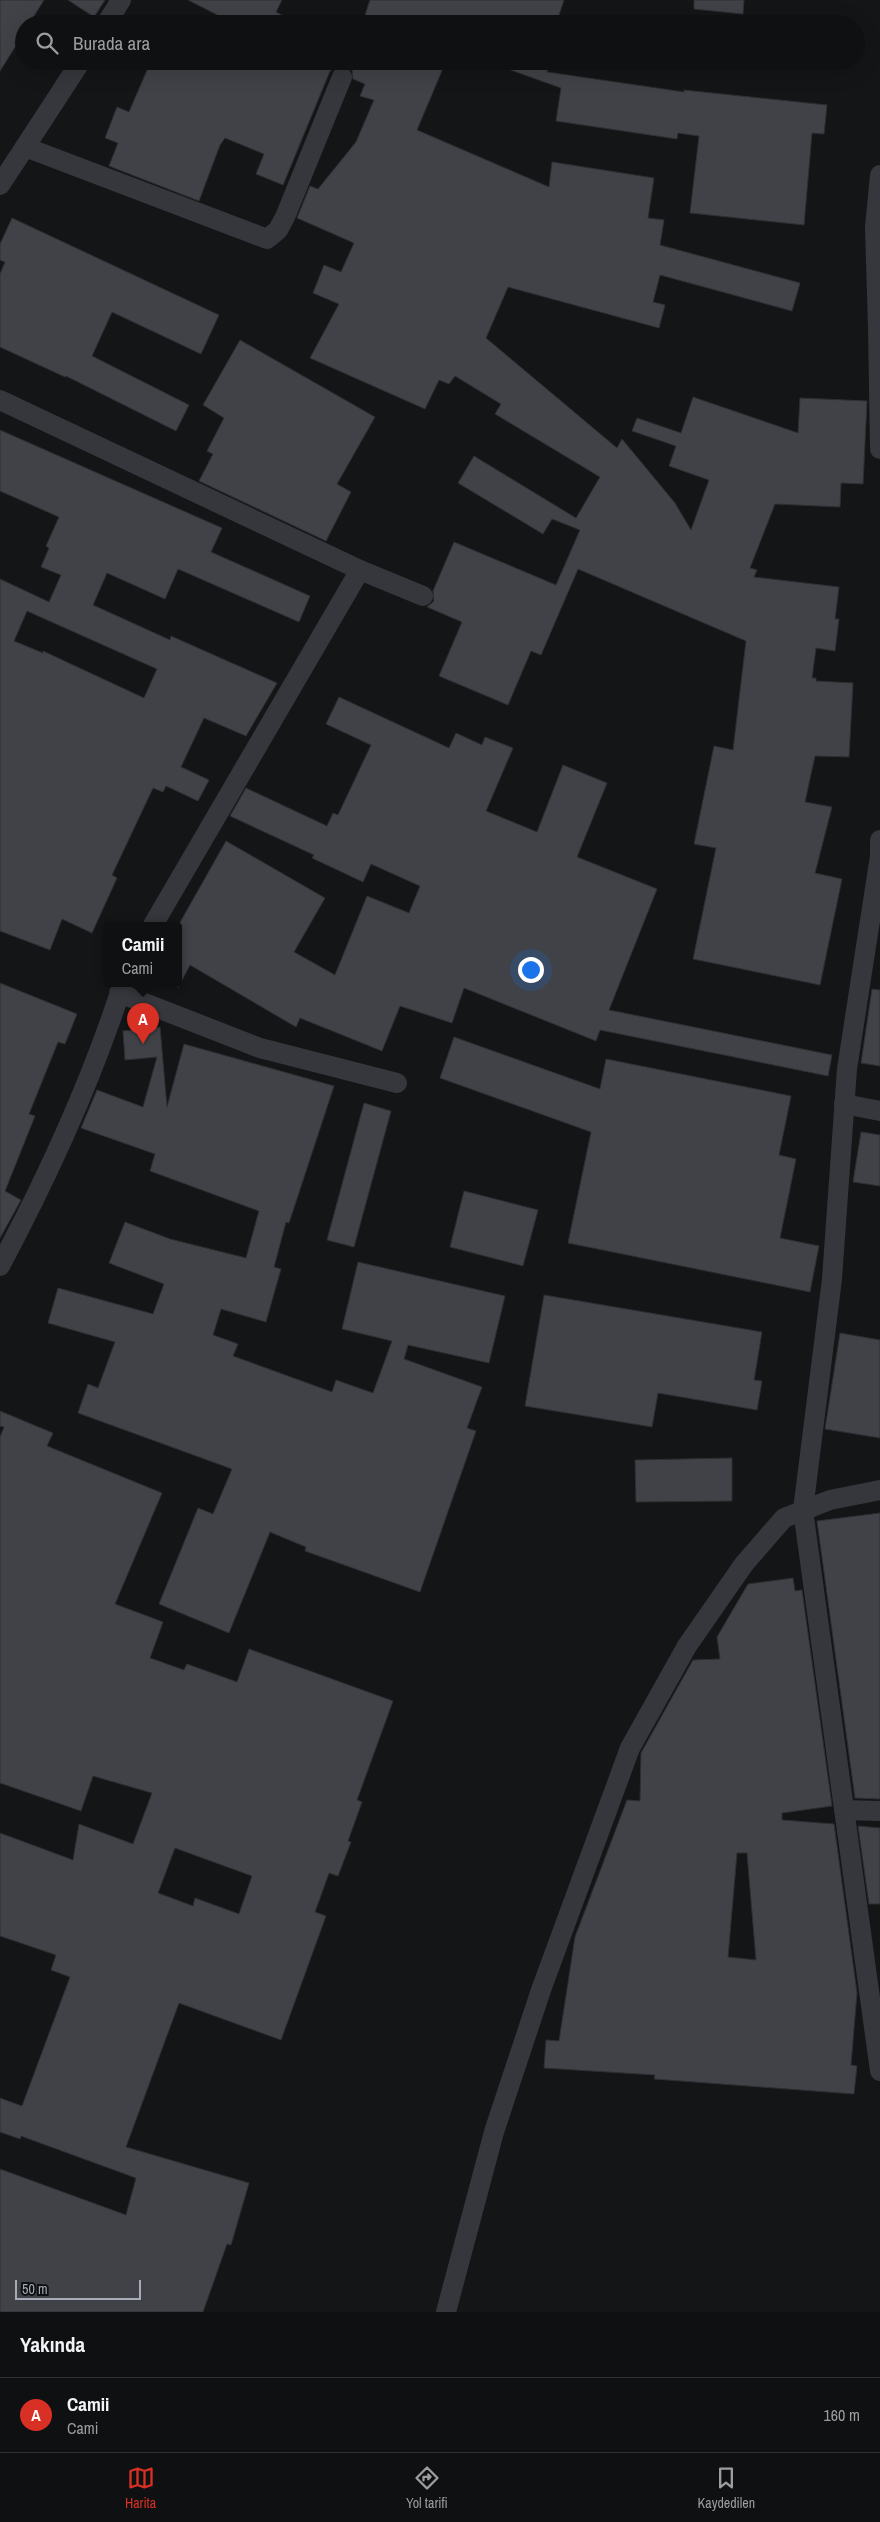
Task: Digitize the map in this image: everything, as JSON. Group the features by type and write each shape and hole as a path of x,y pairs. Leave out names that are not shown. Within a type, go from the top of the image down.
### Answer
{"street":[{"path":"112,15 121,0"},
{"path":"0,185 76,70"},
{"path":"26,147 267,239 278,230 285,218 342,77"},
{"path":"880,175 875,227 879,328 880,449"},
{"path":"0,400 360,570 423,596"},
{"path":"155,922 360,570"},
{"path":"880,840 880,856 847,1069 832,1279 803,1510 880,2071"},
{"path":"0,1266 31,1207 88,1075 121,988 260,1048 396,1083"},
{"path":"844,1104 880,1110"},
{"path":"446,2312 494,2132 541,1990 630,1748 687,1646 744,1564 784,1518 830,1500 880,1490"},
{"path":"844,1810 880,1811"}],"building":[{"path":"0,0 44,0 35,15 15,15 15,47 0,71"},
{"path":"68,0 105,0 95,15 91,15"},
{"path":"188,0 282,0 276,12 282,15 217,15"},
{"path":"370,0 564,0 559,15 365,15"},
{"path":"694,0 744,0 743,14 694,9"},
{"path":"147,70 332,70 283,185 256,174 264,154 225,138 220,145 199,201 109,166 118,143 105,138 117,107 129,112"},
{"path":"352,70 442,70 417,130 549,187 552,162 654,178 648,218 664,220 660,245 800,283 792,311 660,275 653,302 665,305 659,328 508,287 486,338 617,448 622,439 675,503 691,530 709,480 669,466 676,446 632,431 637,418 681,433 693,397 798,433 800,398 867,401 863,484 841,483 840,507 775,504 750,568 757,570 754,577 839,587 835,619 839,619 835,651 816,648 812,678 816,678 816,681 853,683 849,757 815,756 805,802 832,807 815,873 842,879 820,985 693,959 716,848 694,844 714,746 733,750 746,641 578,569 541,655 531,651 508,705 439,676 462,622 427,607 434,601 433,591 454,542 556,585 580,530 552,519 543,534 458,483 474,456 576,518 600,477 495,414 501,404 455,376 449,384 439,380 425,409 310,358 339,304 313,293 324,265 341,272 354,243 297,218 310,186 318,189 356,142 374,100 360,96 365,84 353,79"},
{"path":"511,70 547,70 547,72 684,92 684,90 827,105 824,134 812,133 804,225 690,213 699,136 678,133 677,139 556,121 561,88"},
{"path":"12,218 219,315 201,354 112,312 92,356 189,405 176,431 66,376 0,347 0,274 5,262 0,260 0,244"},
{"path":"240,340 375,417 337,484 351,492 326,541 199,481 213,454 207,451 224,418 203,405"},
{"path":"0,430 222,528 211,552 310,596 299,622 178,569 165,599 107,573 93,605 170,640 171,636 277,683 246,736 204,718 181,767 209,780 198,801 166,786 163,792 153,788 112,875 117,878 92,933 62,919 50,950 0,931 0,579 49,602 61,575 41,567 49,548 46,546 59,517 0,491","holes":["27,611 157,669 144,698 43,651 43,653 14,641"]},
{"path":"339,697 449,748 456,733 482,745 485,737 513,748 486,811 537,832 563,765 607,783 577,857 657,889 609,1010 832,1055 828,1076 600,1030 596,1041 464,988 452,1023 400,1006 382,1051 300,1018 296,1027 190,965 182,980 182,922 180,922 226,841 325,898 294,952 335,975 367,896 409,913 420,886 371,864 363,882 312,858 314,855 230,816 246,788 327,826 333,813 338,815 371,745 326,724"},
{"path":"0,983 77,1014 65,1044 58,1042 29,1114 35,1116 5,1191 21,1200 0,1238"},
{"path":"872,989 880,990 880,1066 861,1063"},
{"path":"160,1027 167,1107 184,1044 334,1086 289,1223 286,1222 274,1267 281,1269 266,1322 221,1309 213,1335 238,1344 233,1356 332,1392 336,1380 373,1393 392,1341 342,1329 358,1262 505,1296 489,1363 408,1345 404,1359 482,1387 467,1428 476,1431 420,1592 305,1551 306,1547 270,1532 229,1633 159,1604 198,1508 213,1514 232,1469 78,1413 88,1384 98,1388 115,1342 48,1323 58,1288 153,1314 164,1284 109,1263 125,1222 170,1239 246,1258 259,1211 150,1171 155,1154 81,1128 97,1090 143,1107 157,1057 125,1060 123,1031"},
{"path":"454,1037 600,1089 606,1059 791,1096 779,1155 796,1159 780,1238 819,1246 810,1292 568,1243 591,1132 440,1078"},
{"path":"364,1103 391,1111 354,1247 327,1240"},
{"path":"861,1132 880,1135 880,1186 853,1182"},
{"path":"464,1191 538,1210 523,1266 450,1247"},
{"path":"544,1295 762,1332 754,1380 762,1381 757,1410 658,1393 652,1427 525,1406"},
{"path":"840,1333 880,1340 880,1438 825,1429"},
{"path":"0,1411 53,1433 47,1446 162,1493 115,1604 163,1622 150,1658 184,1670 187,1664 237,1682 249,1649 393,1701 357,1800 362,1802 348,1841 351,1842 338,1876 329,1873 315,1912 326,1916 281,2040 179,2003 126,2147 249,2183 231,2245 227,2244 203,2312 0,2312 0,2169 126,2215 136,2178 21,2136 20,2139 0,2132 0,2098 22,2106 70,1977 51,1970 56,1955 0,1936 0,1833 73,1860 79,1824 133,1844 152,1793 93,1776 81,1811 0,1783 0,1437 4,1427 0,1426","holes":["175,1848 252,1876 239,1914 195,1898 193,1906 158,1893"]},
{"path":"732,1458 732,1501 636,1502 635,1460"},
{"path":"880,1513 880,1799 855,1798 817,1521"},
{"path":"793,1578 795,1591 802,1590 832,1806 782,1813 782,1820 834,1824 857,1993 851,2065 857,2066 854,2094 654,2079 655,2075 544,2068 546,2040 559,2041 575,1937 627,1800 640,1801 641,1753 693,1660 720,1659 717,1637 748,1584","holes":["737,1853 747,1853 756,1960 728,1957"]},
{"path":"858,1826 880,1828 880,1904 869,1904"}],"place":[{"name":"Camii","path":"143,1044"}]}
